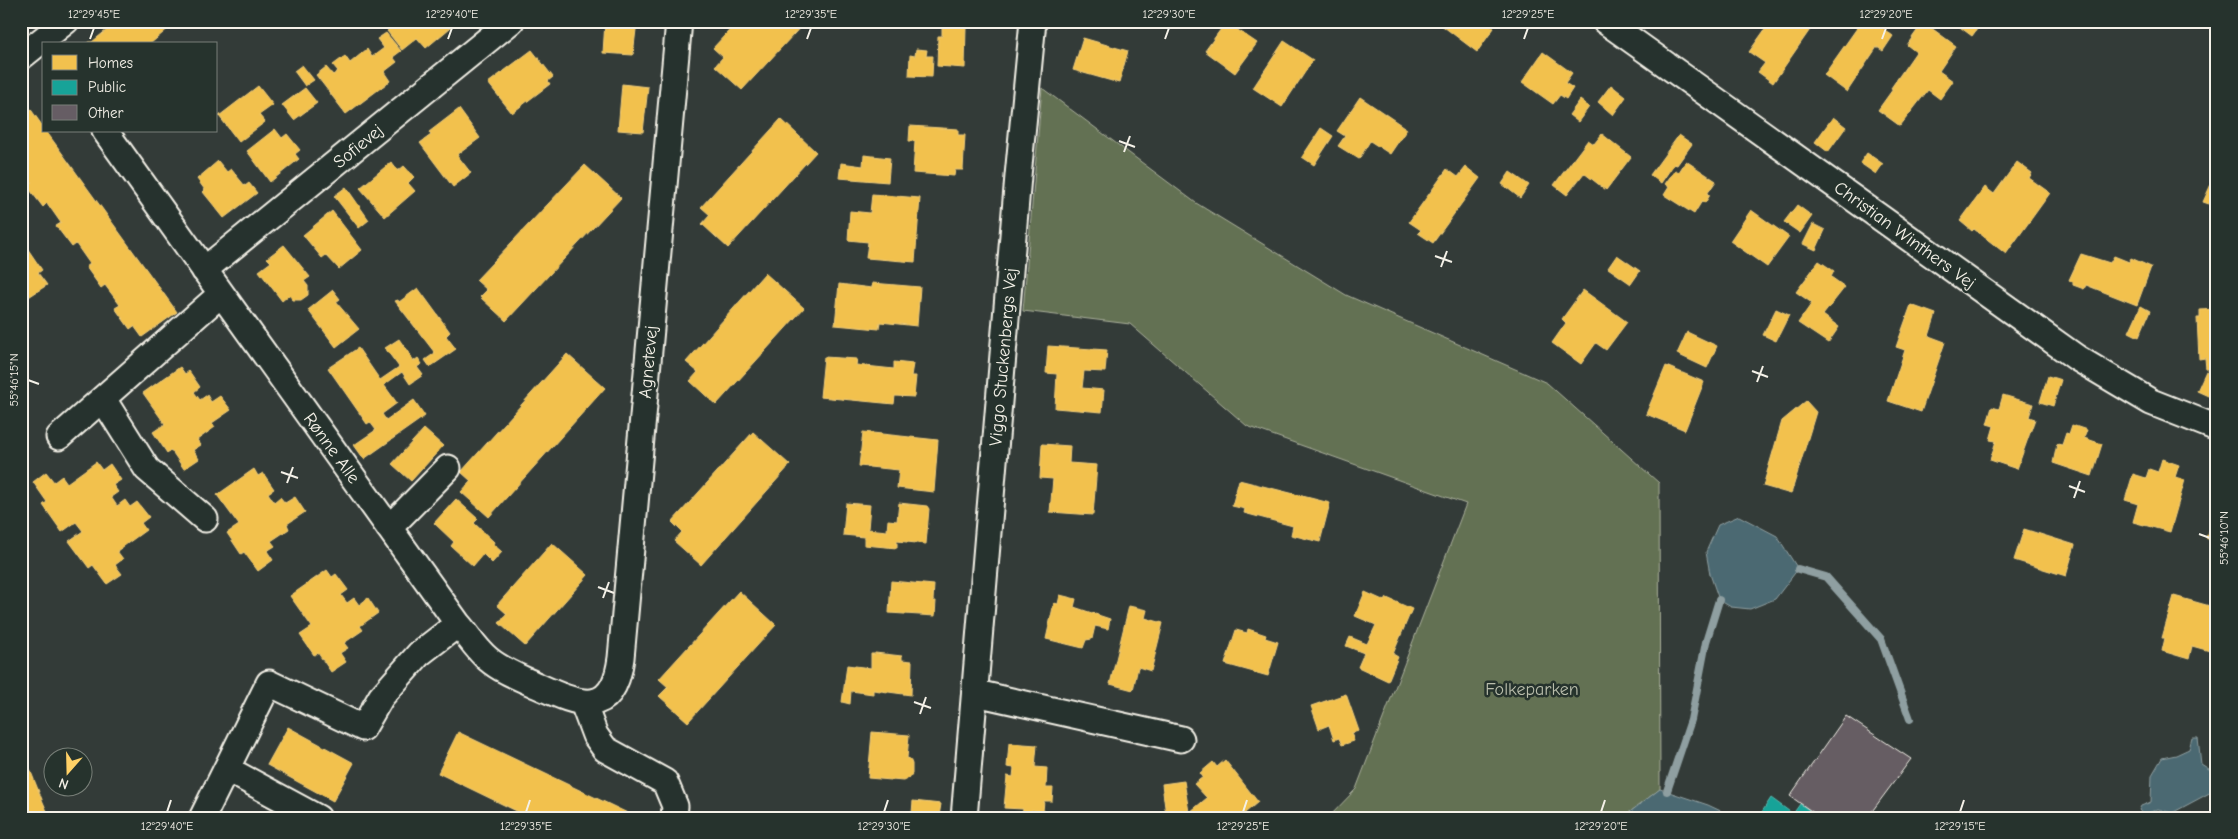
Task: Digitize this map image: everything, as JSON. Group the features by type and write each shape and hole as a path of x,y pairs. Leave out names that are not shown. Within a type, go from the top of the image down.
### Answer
{"street":[{"path":"30,48 66,21"},
{"name":"Sofievej","path":"204,270 511,21"},
{"name":"Agnetevej","path":"593,700 618,677 621,658 679,21"},
{"name":"Viggo Stuckenbergs Vej","path":"964,818 976,693 1017,186 1033,21"},
{"name":"Christian Winthers Vej","path":"1605,21 2076,358 2151,402 2217,428"},
{"name":"Rønne Alle","path":"106,132 458,624 486,658 505,671 565,698 593,700"},
{"path":"59,437 221,294"},
{"path":"103,399 147,469 205,519"},
{"path":"389,528 448,468"},
{"path":"202,818 269,683 363,728 381,697 419,654 458,624"},
{"path":"976,693 1182,739"},
{"path":"593,700 594,735 605,750 665,782 675,806 674,818"},
{"path":"227,769 318,818"}],"green space":[{"name":"Folkeparken","path":"1042,88 1196,203 1346,295 1547,383 1659,483 1660,789 1622,818 1328,818 1356,789 1466,504 1247,426 1130,324 1023,311"}],"water":[{"path":"1739,516 1777,536 1798,569 1775,599 1750,609 1731,607 1719,600 1710,574 1706,552 1718,525"},
{"path":"2192,738 2198,738 2201,764 2217,774 2217,789 2172,813 2158,809 2143,815 2139,810 2141,806 2151,802 2152,775 2162,758 2176,755 2189,749"},
{"path":"1660,789 1708,805 1725,813 1725,818 1622,818"}],"building: Homes":[{"path":"118,21 177,21 152,42 92,42"},
{"path":"398,21 455,21 456,23 426,48 417,38 402,50 387,31"},
{"path":"599,21 637,21 633,55 603,53 605,22"},
{"path":"738,21 806,21 742,90 715,66 723,57 713,48"},
{"path":"1443,21 1486,21 1494,28 1477,52 1440,24"},
{"path":"1771,21 1816,21 1773,83 1758,72 1765,63 1749,52"},
{"path":"1862,21 1873,21 1893,36 1883,51 1877,47 1847,92 1824,75"},
{"path":"1924,21 1934,21 1930,27 1956,46 1939,71 1953,81 1940,99 1928,90 1900,126 1878,110 1916,52 1907,45"},
{"path":"1991,21 1985,29 1980,25 1972,36 1953,22"},
{"path":"1226,22 1257,43 1235,73 1205,51"},
{"path":"942,26 966,27 965,68 937,66 938,36 942,36"},
{"path":"386,33 401,51 393,57 397,62 384,72 390,81 346,114 316,75 326,67 333,75 338,71 333,65 345,56 350,63 367,49 372,57 384,48 377,39"},
{"path":"1083,38 1128,51 1119,83 1073,70"},
{"path":"1284,41 1313,60 1282,107 1253,88"},
{"path":"916,49 927,50 926,56 933,56 932,77 909,76 910,55 915,56"},
{"path":"532,50 553,77 548,81 550,84 512,113 488,83"},
{"path":"1543,52 1572,73 1565,83 1573,88 1566,99 1560,95 1553,104 1522,82"},
{"path":"302,65 314,80 305,86 294,71"},
{"path":"622,84 648,87 643,132 618,130"},
{"path":"1611,85 1626,97 1613,115 1598,102"},
{"path":"258,86 273,105 259,115 265,122 239,142 219,116"},
{"path":"305,88 317,103 294,120 282,105"},
{"path":"1360,97 1407,129 1390,154 1370,141 1359,159 1338,146 1345,136 1337,131"},
{"path":"1580,100 1589,107 1578,122 1569,115"},
{"path":"27,104 42,125 42,132 47,132 177,312 142,337 134,326 130,329 115,308 120,305 105,285 101,288 86,267 90,264 76,244 72,247 56,226 61,223 47,203 43,207 27,186 32,182 21,168 21,108"},
{"path":"459,109 480,138 457,155 471,173 453,187 420,143 431,135 429,132"},
{"path":"1833,117 1846,127 1828,152 1815,142"},
{"path":"781,119 816,152 728,248 702,224 710,215 701,207"},
{"path":"910,126 958,129 958,135 965,135 963,170 955,170 954,176 913,173 915,141 909,141"},
{"path":"1321,128 1333,136 1314,165 1302,157"},
{"path":"275,129 282,138 287,134 300,150 295,154 299,159 270,182 247,151"},
{"path":"1602,134 1631,157 1606,190 1584,173 1567,195 1554,185 1588,140 1594,144"},
{"path":"1679,135 1692,144 1677,165 1674,164 1661,183 1650,175"},
{"path":"1867,153 1883,164 1876,174 1860,163"},
{"path":"864,155 890,158 888,182 839,178 841,163 863,166"},
{"path":"218,161 227,172 231,169 245,186 249,183 257,193 224,218 203,192 205,190 197,179"},
{"path":"1686,161 1716,181 1707,194 1710,195 1705,203 1702,201 1694,214 1664,195 1669,187 1665,184 1675,170 1679,172"},
{"path":"391,162 398,171 404,166 414,177 408,183 415,191 385,217 360,188"},
{"path":"2017,162 2032,173 2029,178 2050,193 2006,254 1974,229 1972,231 1960,221 1985,187 1994,194"},
{"path":"585,165 621,198 506,321 480,297 487,290 476,280"},
{"path":"1466,167 1480,178 1433,243 1418,233 1421,230 1409,222 1447,169 1458,177"},
{"path":"2217,171 2217,209 2215,206 2203,202"},
{"path":"1510,172 1529,185 1520,198 1502,184"},
{"path":"346,187 369,220 359,228 334,196"},
{"path":"872,194 920,198 915,262 866,258 868,242 848,240 850,211 870,213"},
{"path":"1797,205 1812,216 1800,233 1784,222"},
{"path":"1751,210 1789,237 1767,267 1730,241"},
{"path":"332,211 362,250 339,269 326,255 322,258 303,235"},
{"path":"1813,224 1825,230 1816,250 1803,244"},
{"path":"21,239 42,270 38,273 47,285 21,302"},
{"path":"284,245 310,277 304,281 308,286 308,295 301,300 293,300 289,295 282,301 259,271 271,262 267,258"},
{"path":"2081,254 2110,263 2114,256 2129,262 2131,258 2151,267 2137,305 2086,285 2084,289 2073,285 2073,282 2069,280"},
{"path":"1617,255 1640,271 1631,284 1608,268"},
{"path":"1819,261 1834,271 1831,277 1845,287 1823,315 1839,327 1828,343 1798,323 1812,303 1796,292"},
{"path":"765,273 804,308 716,405 690,381 698,372 686,362"},
{"path":"872,283 920,287 917,326 880,322 879,329 835,325 839,284 872,288"},
{"path":"418,288 450,332 446,336 456,349 430,367 425,360 435,353 395,301 398,300 399,302"},
{"path":"333,290 340,299 336,302 359,329 336,347 308,310"},
{"path":"1583,290 1627,322 1606,350 1596,343 1581,364 1552,343 1566,323 1562,319"},
{"path":"1911,305 1936,314 1929,336 1945,342 1921,412 1888,401 1905,350 1896,347"},
{"path":"2141,306 2150,311 2139,337 2129,332"},
{"path":"1776,309 1789,315 1776,341 1763,335"},
{"path":"2217,309 2217,369 2206,369 2205,358 2199,359 2197,318 2200,318 2200,310"},
{"path":"1687,332 1717,346 1707,368 1677,354"},
{"path":"399,339 414,361 418,358 422,364 417,367 423,375 410,384 402,372 384,385 397,403 382,414 386,420 414,400 425,416 364,459 354,445 376,430 370,422 367,424 328,368 358,348 380,380 399,367 385,348"},
{"path":"1048,346 1107,350 1105,372 1084,371 1082,388 1104,390 1102,412 1055,408 1057,374 1046,373"},
{"path":"567,354 605,388 489,517 461,492 471,481 461,472"},
{"path":"824,357 857,359 856,365 894,369 894,362 913,364 911,376 916,376 914,397 895,396 894,404 820,397"},
{"path":"1666,366 1704,382 1685,430 1646,414"},
{"path":"180,367 185,374 189,371 200,387 194,392 200,400 207,395 211,402 220,396 231,410 212,423 215,427 197,440 201,445 193,450 199,459 184,469 171,450 167,453 153,432 165,424 143,393"},
{"path":"2206,371 2217,376 2217,400 2197,391"},
{"path":"2048,376 2061,380 2053,406 2040,402"},
{"path":"2003,395 2033,404 2029,417 2035,419 2017,469 1990,460 1996,441 1990,440 1994,426 1987,424 1992,407 1999,409"},
{"path":"1806,401 1816,412 1791,494 1763,486 1782,421"},
{"path":"2072,425 2087,430 2084,438 2102,444 2092,476 2053,463 2057,444 2062,445 2066,433 2069,434"},
{"path":"424,429 443,446 411,481 392,464"},
{"path":"753,432 790,465 701,565 674,541 682,532 672,522"},
{"path":"863,432 938,440 934,492 897,488 899,470 859,466"},
{"path":"1042,444 1070,446 1069,463 1097,465 1093,515 1050,512 1053,479 1040,478"},
{"path":"2162,459 2179,465 2175,477 2185,480 2170,532 2133,522 2138,504 2125,500 2133,474 2146,478 2149,469 2158,472"},
{"path":"96,462 102,470 110,464 121,480 113,485 118,492 111,497 117,506 125,500 130,507 137,502 149,517 141,523 146,530 117,551 123,559 115,565 122,574 107,584 93,565 89,568 69,541 83,531 76,522 62,532 43,505 47,502 33,482 46,472 54,482 62,476 67,483"},
{"path":"254,469 258,476 263,473 274,489 268,493 274,502 280,497 285,503 295,497 305,512 287,524 289,529 271,541 275,546 267,551 273,560 258,571 244,552 241,554 227,533 239,525 217,495"},
{"path":"1239,480 1330,503 1320,542 1291,535 1293,526 1244,513 1245,509 1232,506"},
{"path":"456,499 478,519 474,523 502,552 492,563 483,554 473,566 451,546 454,542 434,523"},
{"path":"846,503 870,505 868,529 887,531 888,520 897,521 899,503 927,506 929,509 926,544 897,541 897,548 864,545 864,537 843,535"},
{"path":"2215,509 2217,509 2217,544 2206,538"},
{"path":"2024,529 2075,545 2066,576 2014,560"},
{"path":"552,543 588,575 525,646 499,623 507,614 497,605"},
{"path":"327,570 332,577 336,574 348,590 341,595 347,603 354,598 359,605 368,598 378,613 360,626 363,630 344,643 348,648 340,653 346,662 331,672 318,653 314,655 300,635 312,627 290,596"},
{"path":"891,581 934,585 933,601 936,601 935,616 889,613"},
{"path":"739,591 776,625 688,722 659,696 668,687 659,679"},
{"path":"1365,592 1385,601 1387,598 1412,609 1393,654 1398,657 1388,681 1358,667 1364,653 1346,646 1350,637 1367,644 1376,625 1355,616"},
{"path":"1060,595 1076,599 1074,607 1110,619 1108,629 1095,626 1092,639 1086,640 1083,648 1046,639 1054,603 1058,604"},
{"path":"2174,596 2217,608 2217,653 2192,646 2189,659 2162,651 2165,638 2162,638"},
{"path":"1129,606 1147,610 1145,618 1163,623 1151,671 1138,667 1133,690 1110,684"},
{"path":"1248,629 1266,635 1265,638 1278,642 1268,676 1225,664 1236,630 1247,633"},
{"path":"871,654 902,656 902,660 912,661 911,695 873,690 873,694 851,691 850,704 842,702 847,665 871,668"},
{"path":"1346,694 1359,731 1351,733 1354,741 1342,745 1339,738 1334,740 1329,725 1319,729 1311,706"},
{"path":"288,727 354,763 333,801 267,765"},
{"path":"458,732 638,818 531,818 438,773"},
{"path":"872,732 909,735 907,758 910,759 912,764 912,774 909,778 903,781 868,778"},
{"path":"1009,743 1037,745 1035,767 1047,768 1046,788 1053,788 1052,801 1044,801 1043,811 1031,810 1031,818 1022,818 1023,809 1004,808 1007,776 1013,777 1014,768 1007,767"},
{"path":"21,747 43,802 50,818 21,818"},
{"path":"1225,760 1258,802 1239,818 1225,818 1223,816 1221,818 1191,818 1190,812 1207,798 1194,784 1203,777 1200,773 1213,762 1217,767"},
{"path":"1184,781 1189,812 1166,815 1162,784"},
{"path":"913,801 941,804 939,816 912,813"},
{"path":"1162,813 1163,818 1128,818"}],"building: Public":[{"path":"1771,798 1793,814 1800,804 1821,818 1758,818"}],"building: Other":[{"path":"1846,716 1911,759 1867,818 1821,818 1790,796"}],"waterway":[{"path":"1798,569 1826,577 1881,639 1910,719"},
{"path":"1667,791 1691,720 1706,642 1719,600"}]}
